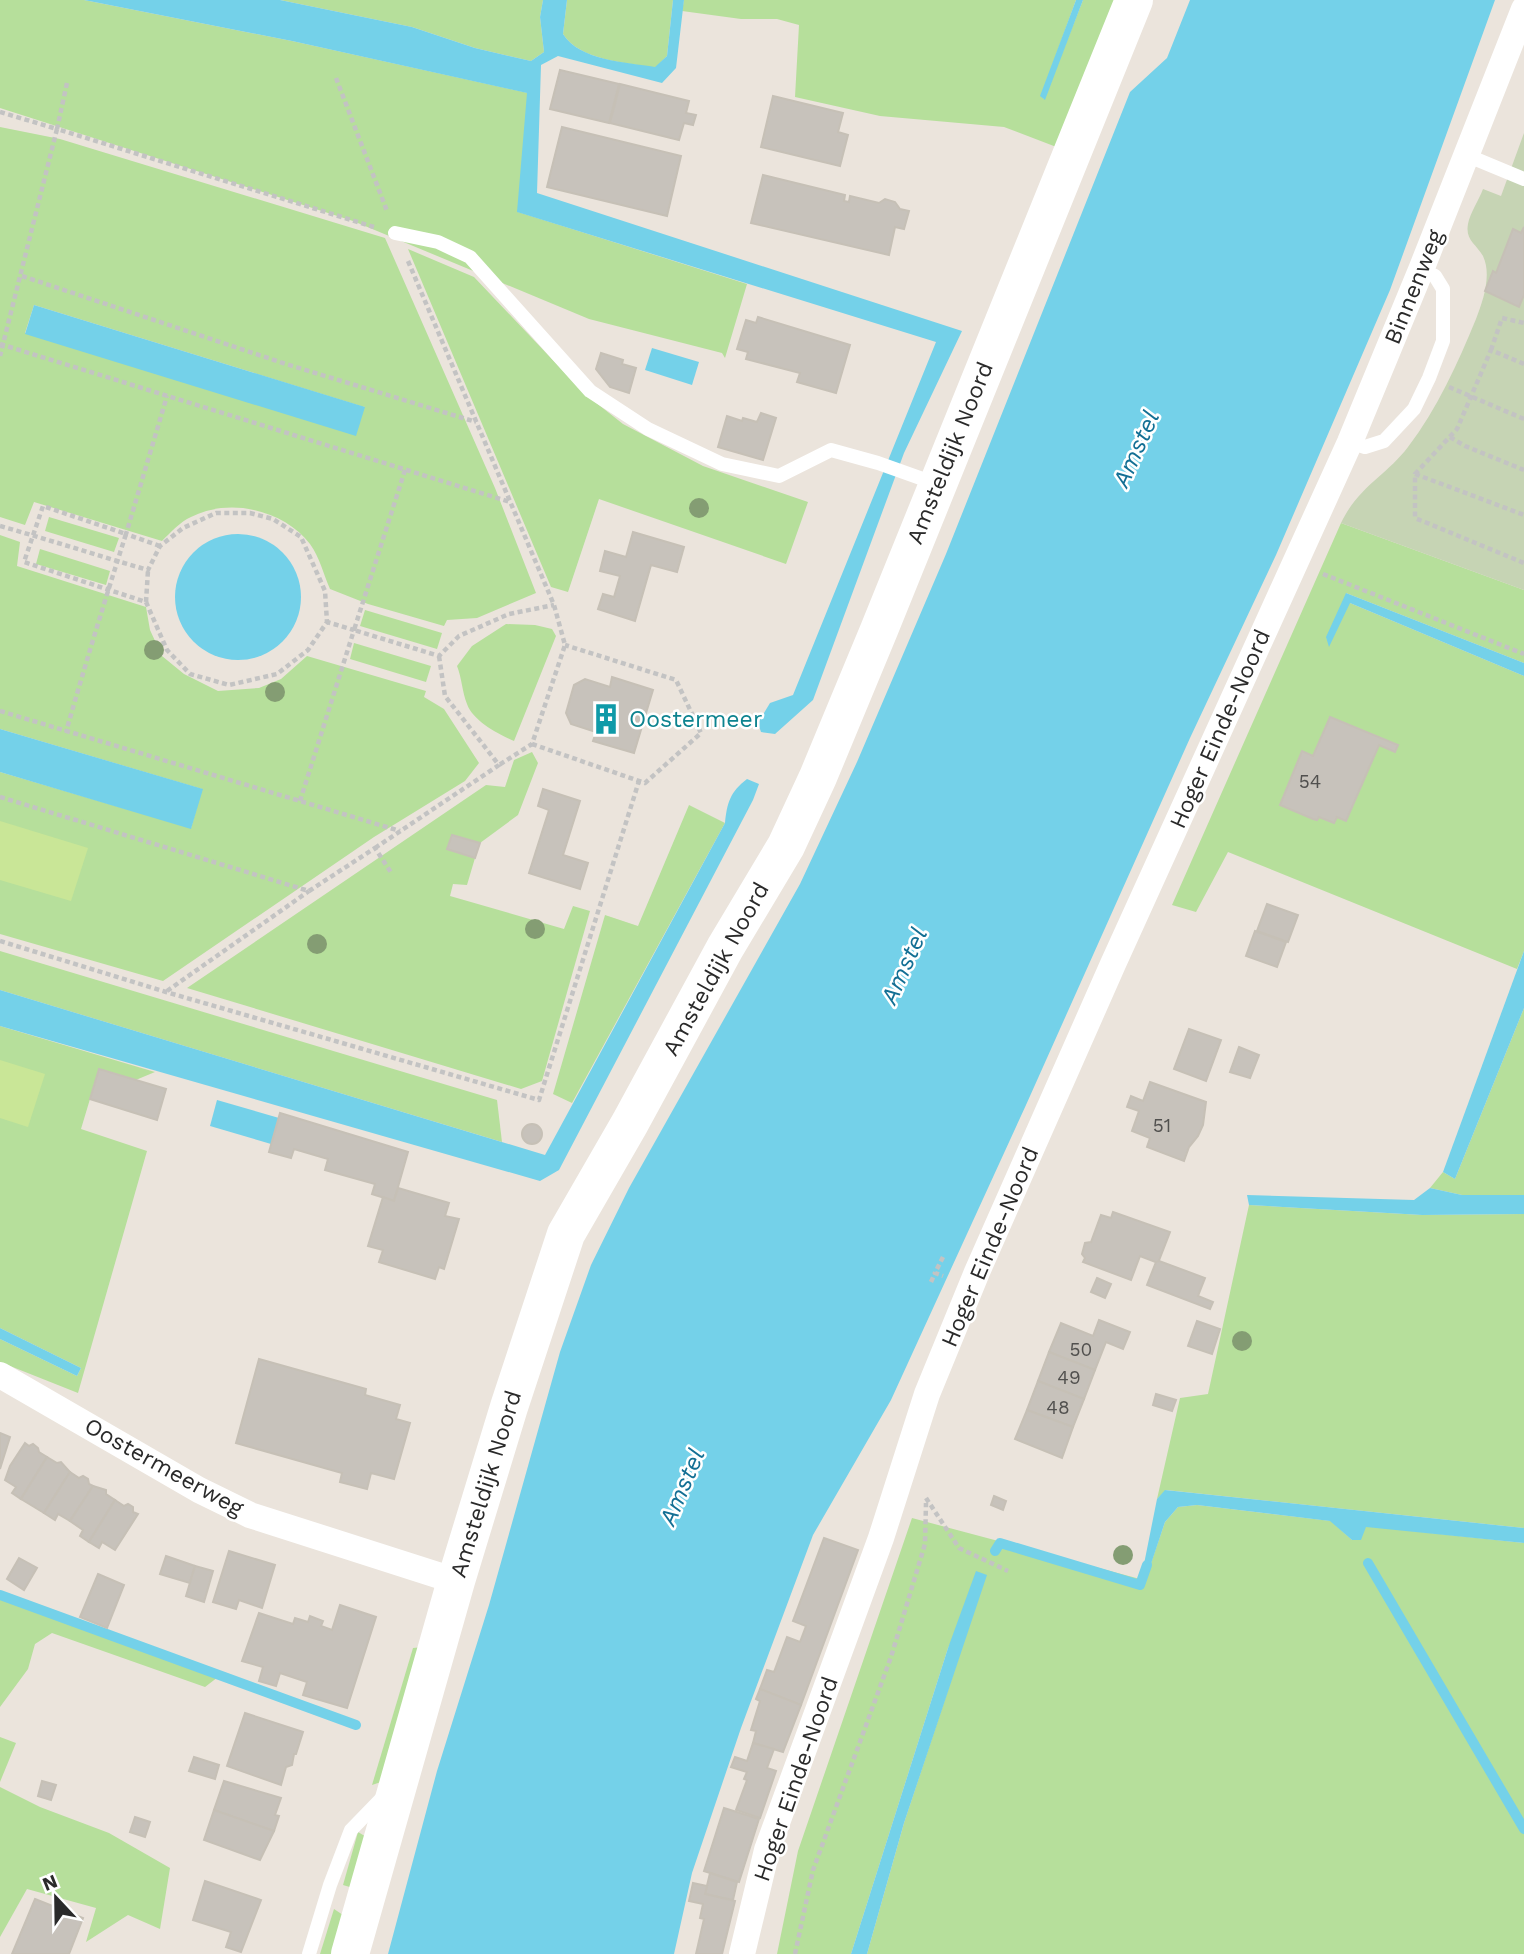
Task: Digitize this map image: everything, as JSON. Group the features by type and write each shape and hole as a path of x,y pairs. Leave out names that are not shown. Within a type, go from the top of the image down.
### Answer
{"street":[{"name":"Amsteldijk Noord","path":"350,1954 456,1581 566,1234 631,1123 725,948 786,846 818,777 920,478 1134,0"},
{"name":"Binnenweg","path":"1297,562 1422,270 1524,9"},
{"name":"Hoger Einde-Noord","path":"742,1954 767,1850 881,1538 927,1394 977,1272 1113,964 1297,562"},
{"name":"Oostermeerweg","path":"0,1375 200,1490 250,1515 456,1581"}],"lane":[{"path":"1466,155 1524,179"},
{"path":"395,233 438,242 470,257 590,391 648,429 722,464 779,476 831,450 920,478"},
{"path":"1350,442 1365,447 1384,441 1413,409 1429,378 1443,341 1443,289 1435,276 1422,270"},
{"path":"309,1954 330,1885 351,1830 399,1780"}],"path":[{"path":"166,992 309,891 532,744 565,645 554,605 395,233 336,78"},
{"path":"0,356 22,276 67,83"},
{"path":"0,112 395,233"},
{"path":"22,276 286,364 477,422"},
{"path":"1524,323 1502,318 1457,429 1415,474 1415,519 1524,563"},
{"path":"2,345 510,502"},
{"path":"1491,350 1524,364"},
{"path":"1429,378 1524,419"},
{"path":"66,732 167,396"},
{"path":"1450,437 1465,446 1524,470"},
{"path":"300,802 405,470"},
{"path":"1415,474 1524,515"},
{"path":"146,602 24,562 43,506 160,546"},
{"path":"216,513 250,513 273,519 301,537 325,590 327,621 308,650 277,674 229,685 190,674 167,650 146,602 148,570 160,546 183,528 216,513"},
{"path":"0,526 148,570"},
{"path":"1297,562 1311,570 1524,654"},
{"path":"439,656 459,636 509,614 554,605"},
{"path":"327,621 439,656"},
{"path":"532,744 645,783 701,733 676,680 565,645"},
{"path":"439,656 445,696 499,765"},
{"path":"0,711 400,831"},
{"path":"0,940 166,992 539,1100 639,781"},
{"path":"0,797 309,891"},
{"path":"375,848 392,874"},
{"path":"931,1282 943,1257"},
{"path":"935,1273 950,1279"},
{"path":"795,1954 813,1870 891,1657 925,1544 926,1499"}],"green space":[{"path":"0,0 84,0 292,41 528,93 518,212 747,284 725,358 722,353 589,319 353,221 0,108"},
{"path":"280,0 543,0 540,17 544,52 531,61 475,48 412,27"},
{"path":"567,0 673,0 667,56 655,68 604,59 580,50 563,34"},
{"path":"684,0 1076,0 1041,96 1044,99 1083,0 1119,0 1059,148 1004,127 880,116 795,97 799,25 777,19 741,19 682,11"},
{"path":"0,127 60,139 385,238 495,488 536,593 477,618 447,620 444,626 368,604 330,589 319,560 299,532 271,515 255,510 222,508 206,511 183,522 162,541 34,502 25,525 0,517","holes":["34,305 362,406 25,333"]},
{"path":"1524,133 1524,590 1341,523 1356,500 1408,447 1438,401 1454,369 1479,312 1487,280 1486,263 1468,234 1469,220 1483,189 1501,196"},
{"path":"408,249 474,277 585,394 623,424 703,466 808,502 786,564 599,499 568,592 551,587"},
{"path":"49,517 119,538 114,552 45,531"},
{"path":"1341,523 1524,590 1524,663 1346,593 1350,603 1524,676 1524,951 1517,969 1228,852 1196,912 1172,905"},
{"path":"0,535 20,542 17,566 146,607 150,630 162,656 184,674 218,691 259,688 281,679 307,656 426,691 424,697 444,709 479,763 465,781 374,837 163,981 0,934 0,772 191,828 202,789 0,729"},
{"path":"40,549 110,571 106,585 36,564"},
{"path":"365,610 442,633 437,649 360,626"},
{"path":"506,624 535,625 552,629 556,636 514,741 487,726 470,710 457,666 472,646"},
{"path":"354,643 431,666 426,682 350,659"},
{"path":"532,752 538,763 518,815 480,843 453,835 447,849 475,858 467,885 453,884 450,896 564,929 573,906 590,911 542,1081 521,1089 187,988 486,785 505,787 514,760"},
{"path":"689,805 725,823 572,1103 553,1094 605,915 638,926"},
{"path":"0,821 88,848 71,901 0,880"},
{"path":"0,951 497,1100 502,1142 0,990"},
{"path":"1524,1008 1524,1195 1462,1195 1430,1188 1443,1172 1455,1179"},
{"path":"0,1026 155,1072 90,1099 81,1129 147,1151 78,1393 0,1362 0,1339 77,1376 81,1368 0,1328"},
{"path":"0,1060 45,1074 28,1127 0,1118"},
{"path":"1249,1205 1422,1215 1524,1214 1524,1528 1166,1490 1157,1499 1180,1398 1208,1394"},
{"path":"1197,1505 1331,1521 1352,1540 1366,1526 1524,1543 1524,1954 867,1954 904,1823 986,1575 948,1648 851,1954 777,1954 798,1851 912,1518 1140,1579 1143,1569 1149,1569 1165,1522 1178,1507"},
{"path":"0,1595 218,1677 205,1687 52,1633 35,1644 28,1669 0,1707"},
{"path":"423,1647 381,1782 372,1785 413,1648"},
{"path":"0,1737 16,1743 0,1782"},
{"path":"0,1787 40,1807 109,1833 170,1868 160,1929 128,1915 86,1942 96,1908 27,1889 0,1937"},
{"path":"358,1832 368,1838 353,1888 343,1885"},
{"path":"334,1909 343,1915 332,1954 320,1954"}],"water":[{"path":"84,0 280,0 412,27 475,48 531,61 544,52 540,17 543,0 567,0 563,34 580,50 604,59 655,67 667,56 673,0 684,0 676,68 662,83 558,56 541,65 537,193 962,331 904,453 813,700 775,734 761,732 758,723 770,703 793,695 936,342 517,212 527,93 292,41"},
{"path":"1076,0 1083,0 1045,100 1040,96"},
{"name":"Amstel","path":"1190,0 1495,0 1390,290 1276,555 1190,738 891,1400 813,1535 741,1728 692,1873 674,1954 388,1954 437,1771 489,1605 560,1352 591,1265 629,1188 800,884 857,762 946,554 1130,92 1167,58"},
{"path":"34,305 365,407 356,436 25,334"},
{"path":"652,348 699,362 692,385 645,370"},
{"path":"238,534 262,539 282,553 296,573 301,597 296,621 282,641 262,655 238,660 214,655 194,641 180,621 175,597 180,573 194,553 214,539"},
{"path":"1346,593 1524,663 1524,676 1350,603 1329,647 1326,637"},
{"path":"0,729 203,789 191,829 0,772"},
{"path":"747,779 759,784 753,800 559,1170 540,1181 0,1026 0,990 545,1155 725,823 730,798"},
{"path":"1524,951 1524,1008 1455,1179 1443,1172"},
{"path":"217,1100 279,1118 271,1144 210,1126"},
{"path":"1430,1188 1462,1195 1524,1195 1524,1214 1422,1215 1249,1205 1247,1195 1414,1200"},
{"path":"0,1328 81,1368 77,1376 0,1339"},
{"path":"1165,1490 1524,1528 1524,1543 1366,1527 1361,1540 1352,1540 1330,1521 1197,1505 1178,1507 1165,1522 1149,1570 1143,1569 1157,1499"},
{"path":"976,1571 987,1575 904,1823 867,1954 851,1954 948,1648"}],"building":[{"path":"560,70 619,84 609,123 550,109"},
{"path":"620,84 689,101 686,113 696,115 693,125 684,123 679,140 610,123"},
{"path":"773,96 843,113 838,132 848,135 840,166 761,147"},
{"path":"562,127 681,156 667,216 547,187"},
{"path":"763,175 845,195 844,201 849,202 850,196 879,203 885,199 895,202 900,209 909,211 904,229 895,227 889,255 751,223"},
{"path":"1524,227 1524,295 1519,307 1485,291 1493,271 1496,273 1513,229 1521,233"},
{"path":"758,317 850,345 836,393 797,382 800,373 746,359 748,352 737,349 746,320 756,323"},
{"path":"601,353 623,360 622,364 636,368 629,393 610,387 596,369"},
{"path":"761,413 776,418 763,460 718,447 727,416 757,422"},
{"path":"633,532 684,547 677,572 651,565 635,621 598,609 603,594 614,597 620,576 600,571 605,551 626,557"},
{"name":"Oostermeer","path":"612,677 653,690 634,753 593,741 596,732 571,724 566,713 574,685 585,679 610,687"},
{"path":"1330,717 1398,745 1395,752 1379,745 1346,821 1337,817 1334,823 1319,817 1317,820 1313,819 1280,805 1302,751 1313,756"},
{"path":"543,789 580,801 563,855 588,863 580,889 529,873 549,810 538,806"},
{"path":"452,835 480,843 475,858 447,849"},
{"path":"1267,904 1298,915 1288,942 1257,931"},
{"path":"1255,931 1286,942 1277,967 1246,956"},
{"path":"1189,1029 1221,1040 1206,1081 1174,1069"},
{"path":"1239,1047 1259,1055 1250,1078 1230,1072"},
{"path":"99,1069 166,1089 157,1120 90,1099"},
{"path":"1150,1082 1206,1102 1203,1125 1189,1147 1184,1161 1147,1147 1150,1138 1132,1131 1139,1111 1127,1107 1131,1096 1143,1101"},
{"path":"280,1113 408,1152 394,1201 372,1194 375,1184 325,1170 328,1159 294,1149 291,1158 269,1152"},
{"path":"528,1124 536,1124 542,1134 536,1144 528,1144 522,1138 522,1130"},
{"path":"398,1188 449,1203 445,1216 459,1219 444,1269 439,1267 435,1279 379,1262 383,1250 368,1246 383,1197 394,1201"},
{"path":"1113,1212 1170,1232 1158,1263 1140,1256 1131,1280 1083,1262 1085,1243 1091,1242 1101,1215 1111,1218"},
{"path":"1156,1262 1205,1278 1198,1296 1213,1302 1210,1309 1147,1285"},
{"path":"1097,1278 1111,1284 1105,1298 1091,1292"},
{"path":"1099,1320 1130,1332 1123,1349 1106,1342 1095,1370 1049,1352 1061,1323 1093,1336"},
{"path":"1197,1321 1220,1329 1212,1354 1188,1346"},
{"path":"1049,1352 1095,1370 1084,1399 1038,1381"},
{"path":"259,1359 366,1389 365,1395 400,1405 396,1419 410,1423 394,1479 371,1473 367,1489 340,1482 342,1473 236,1443"},
{"path":"1038,1381 1084,1399 1073,1427 1027,1410"},
{"path":"1156,1394 1176,1400 1172,1411 1153,1405"},
{"path":"1027,1410 1073,1427 1062,1458 1015,1439"},
{"path":"0,1433 10,1437 0,1469"},
{"path":"25,1443 29,1446 33,1444 47,1457 21,1499 12,1493 16,1487 5,1480 10,1466"},
{"path":"47,1457 57,1463 61,1462 70,1472 44,1513 21,1499"},
{"path":"70,1472 79,1478 83,1476 88,1479 93,1486 70,1521 58,1514 55,1520 44,1513"},
{"path":"93,1486 106,1490 106,1494 115,1500 89,1542 80,1536 83,1530 70,1521"},
{"path":"994,1496 1006,1501 1003,1510 991,1505"},
{"path":"115,1500 124,1506 128,1504 133,1507 133,1512 138,1514 115,1550 102,1542 99,1548 89,1542"},
{"path":"824,1538 858,1550 801,1705 760,1689 767,1670 774,1672 787,1637 800,1642 806,1626 793,1621"},
{"path":"229,1551 275,1565 262,1608 239,1600 236,1609 213,1602"},
{"path":"166,1556 195,1566 190,1583 160,1574"},
{"path":"19,1558 37,1568 24,1590 7,1579"},
{"path":"195,1566 213,1571 204,1602 186,1596"},
{"path":"98,1574 124,1585 107,1628 80,1617"},
{"path":"340,1605 376,1617 347,1708 303,1695 307,1682 280,1673 276,1686 259,1681 263,1667 242,1661 259,1613 293,1624 295,1618 308,1622 310,1616 323,1621 321,1626 332,1630"},
{"path":"760,1689 801,1705 783,1752 753,1743 756,1731 751,1730 760,1701 756,1699"},
{"path":"245,1713 303,1732 292,1765 286,1767 281,1785 227,1766"},
{"path":"753,1743 774,1749 767,1768 776,1771 760,1818 736,1810 747,1780 744,1779 747,1772 731,1767 735,1757 747,1761"},
{"path":"194,1757 219,1765 215,1779 189,1771"},
{"path":"42,1781 56,1785 51,1800 38,1796"},
{"path":"224,1781 281,1798 275,1815 279,1816 274,1831 214,1810"},
{"path":"724,1808 759,1819 739,1882 704,1871"},
{"path":"214,1810 274,1831 260,1860 204,1840"},
{"path":"135,1817 150,1822 145,1837 130,1832"},
{"path":"710,1873 737,1882 733,1900 705,1894"},
{"path":"205,1881 261,1900 241,1952 226,1947 231,1932 193,1920"},
{"path":"693,1883 707,1886 705,1894 735,1901 722,1954 696,1954 704,1919 700,1918 703,1904 689,1901"},
{"path":"35,1899 83,1918 69,1954 12,1954"}],"waterway":[{"path":"995,1551 1000,1543 1140,1585 1147,1565"},
{"path":"1368,1563 1524,1829"},
{"path":"0,1595 356,1725"}],"place":[{"name":"Oostermeer","path":"606,719"}]}
